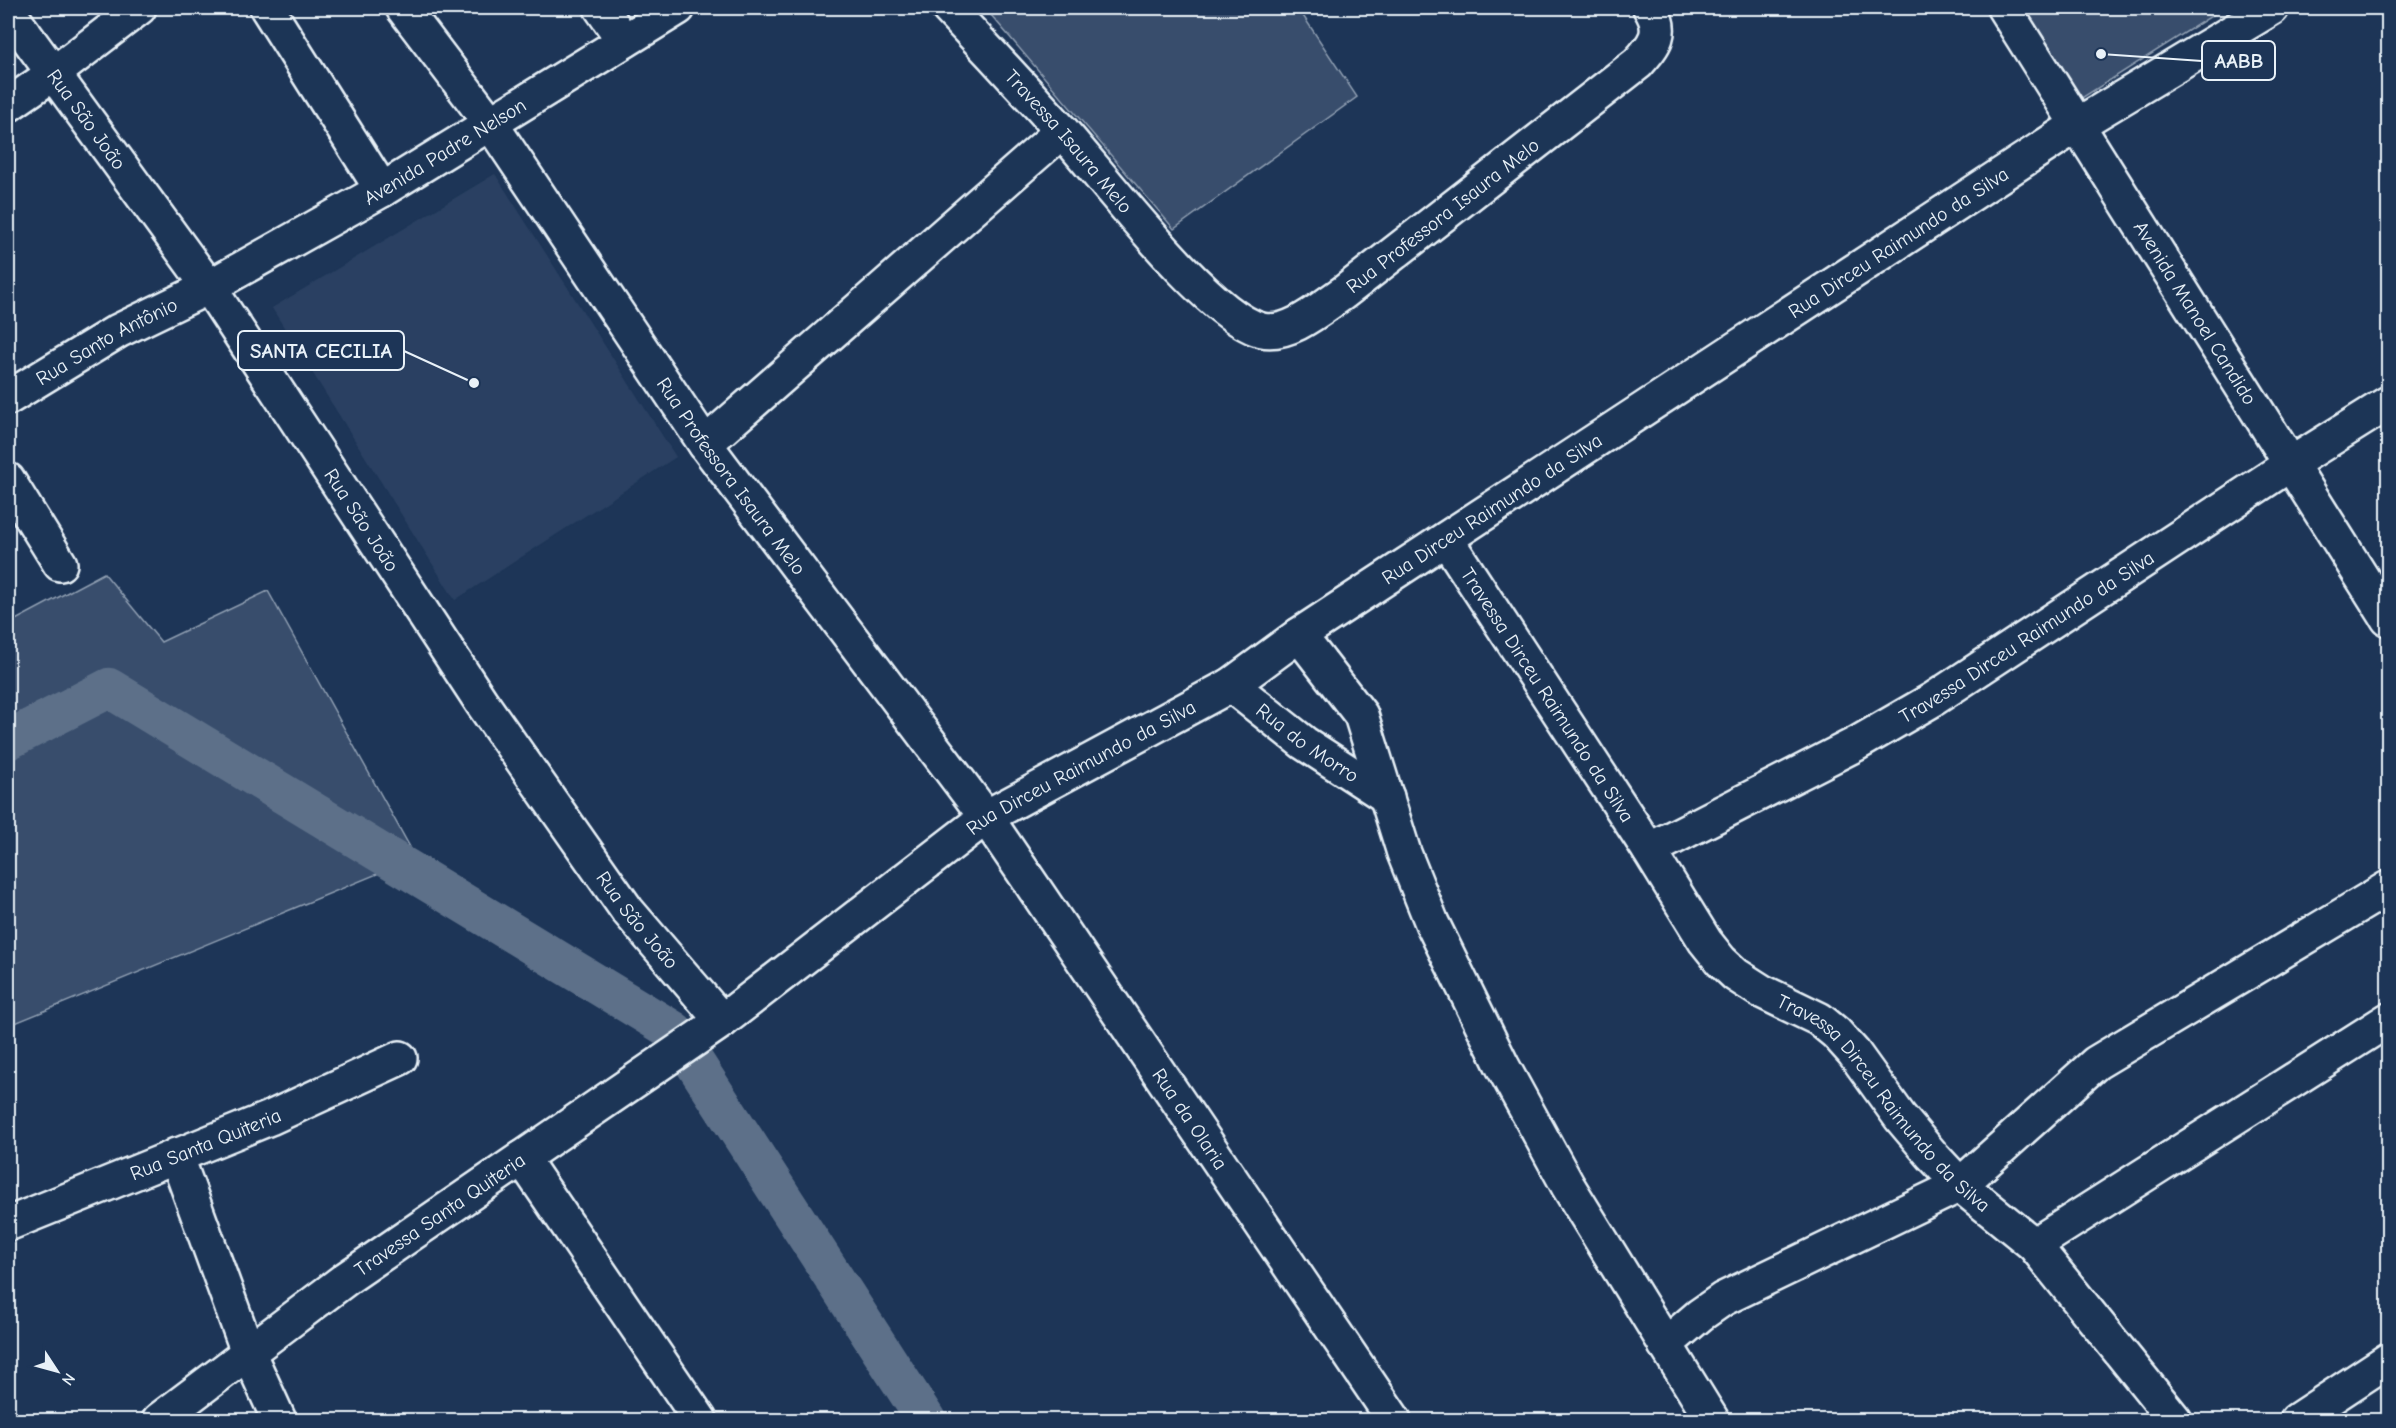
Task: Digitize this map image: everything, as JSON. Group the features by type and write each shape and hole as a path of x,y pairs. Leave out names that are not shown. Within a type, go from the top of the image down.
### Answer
{"street":[{"path":"8,105 53,74 139,8"},
{"path":"267,8 382,190"},
{"name":"Rua Professora Isaura Melo","path":"403,8 491,124 705,444 986,817"},
{"path":"602,8 624,41"},
{"name":"Avenida Padre Nelson","path":"209,287 382,190 678,8"},
{"name":"Travessa Isaura Melo","path":"948,8 1062,131 1189,277"},
{"name":"Rua Professora Isaura Melo","path":"1189,277 1234,318 1263,330 1278,331 1305,318 1343,293 1638,63 1657,36 1657,20 1650,8"},
{"name":"Avenida Manoel Candido","path":"2004,8 2181,286 2289,465 2388,619"},
{"name":"Rua Dirceu Raimundo da Silva","path":"522,1158 722,1021 986,817 1231,685 1299,635 2077,125 2272,8"},
{"name":"Rua São João","path":"8,11 209,287 489,712 627,910 722,1021"},
{"path":"705,444 1062,131"},
{"name":"Rua Santo Antônio","path":"8,398 118,331 209,287"},
{"name":"Travessa Dirceu Raimundo da Silva","path":"1649,849 1856,744 1932,700 2289,465 2388,403"},
{"path":"8,480 60,564"},
{"name":"Travessa Dirceu Raimundo da Silva","path":"1446,539 1649,849 1705,941 1721,961 1736,975 1761,991 1819,1018 1836,1033 1854,1053 1900,1117 1960,1185 2034,1245 2175,1420"},
{"path":"1299,635 1361,715 1404,853 1432,923 1502,1065 1568,1186 1712,1420"},
{"name":"Rua do Morro","path":"1231,685 1304,743 1387,797"},
{"name":"Rua da Olaria","path":"986,817 1394,1420"},
{"path":"1665,1345 1683,1328 1722,1299 1960,1185 2096,1063 2388,888"},
{"path":"2034,1245 2388,1020"},
{"name":"Rua Santa Quiteria","path":"8,1224 270,1118 400,1058"},
{"path":"176,1155 248,1352 279,1420"},
{"name":"Travessa Santa Quiteria","path":"159,1420 347,1278 522,1158 700,1420"},
{"path":"2297,1420 2388,1360"}],"shaded area":[{"path":"985,8 1298,8 1357,97 1174,229"},
{"path":"2024,8 2224,8 2077,101"},
{"path":"495,174 676,457 455,600 272,308"},
{"path":"104,573 161,642 268,591 416,858 8,1026 8,624"}],"waterway":[{"path":"8,740 109,688 674,1031 926,1420"}],"place":[{"name":"AABB","path":"2101,54"},
{"name":"SANTA CECILIA","path":"474,383"}]}
